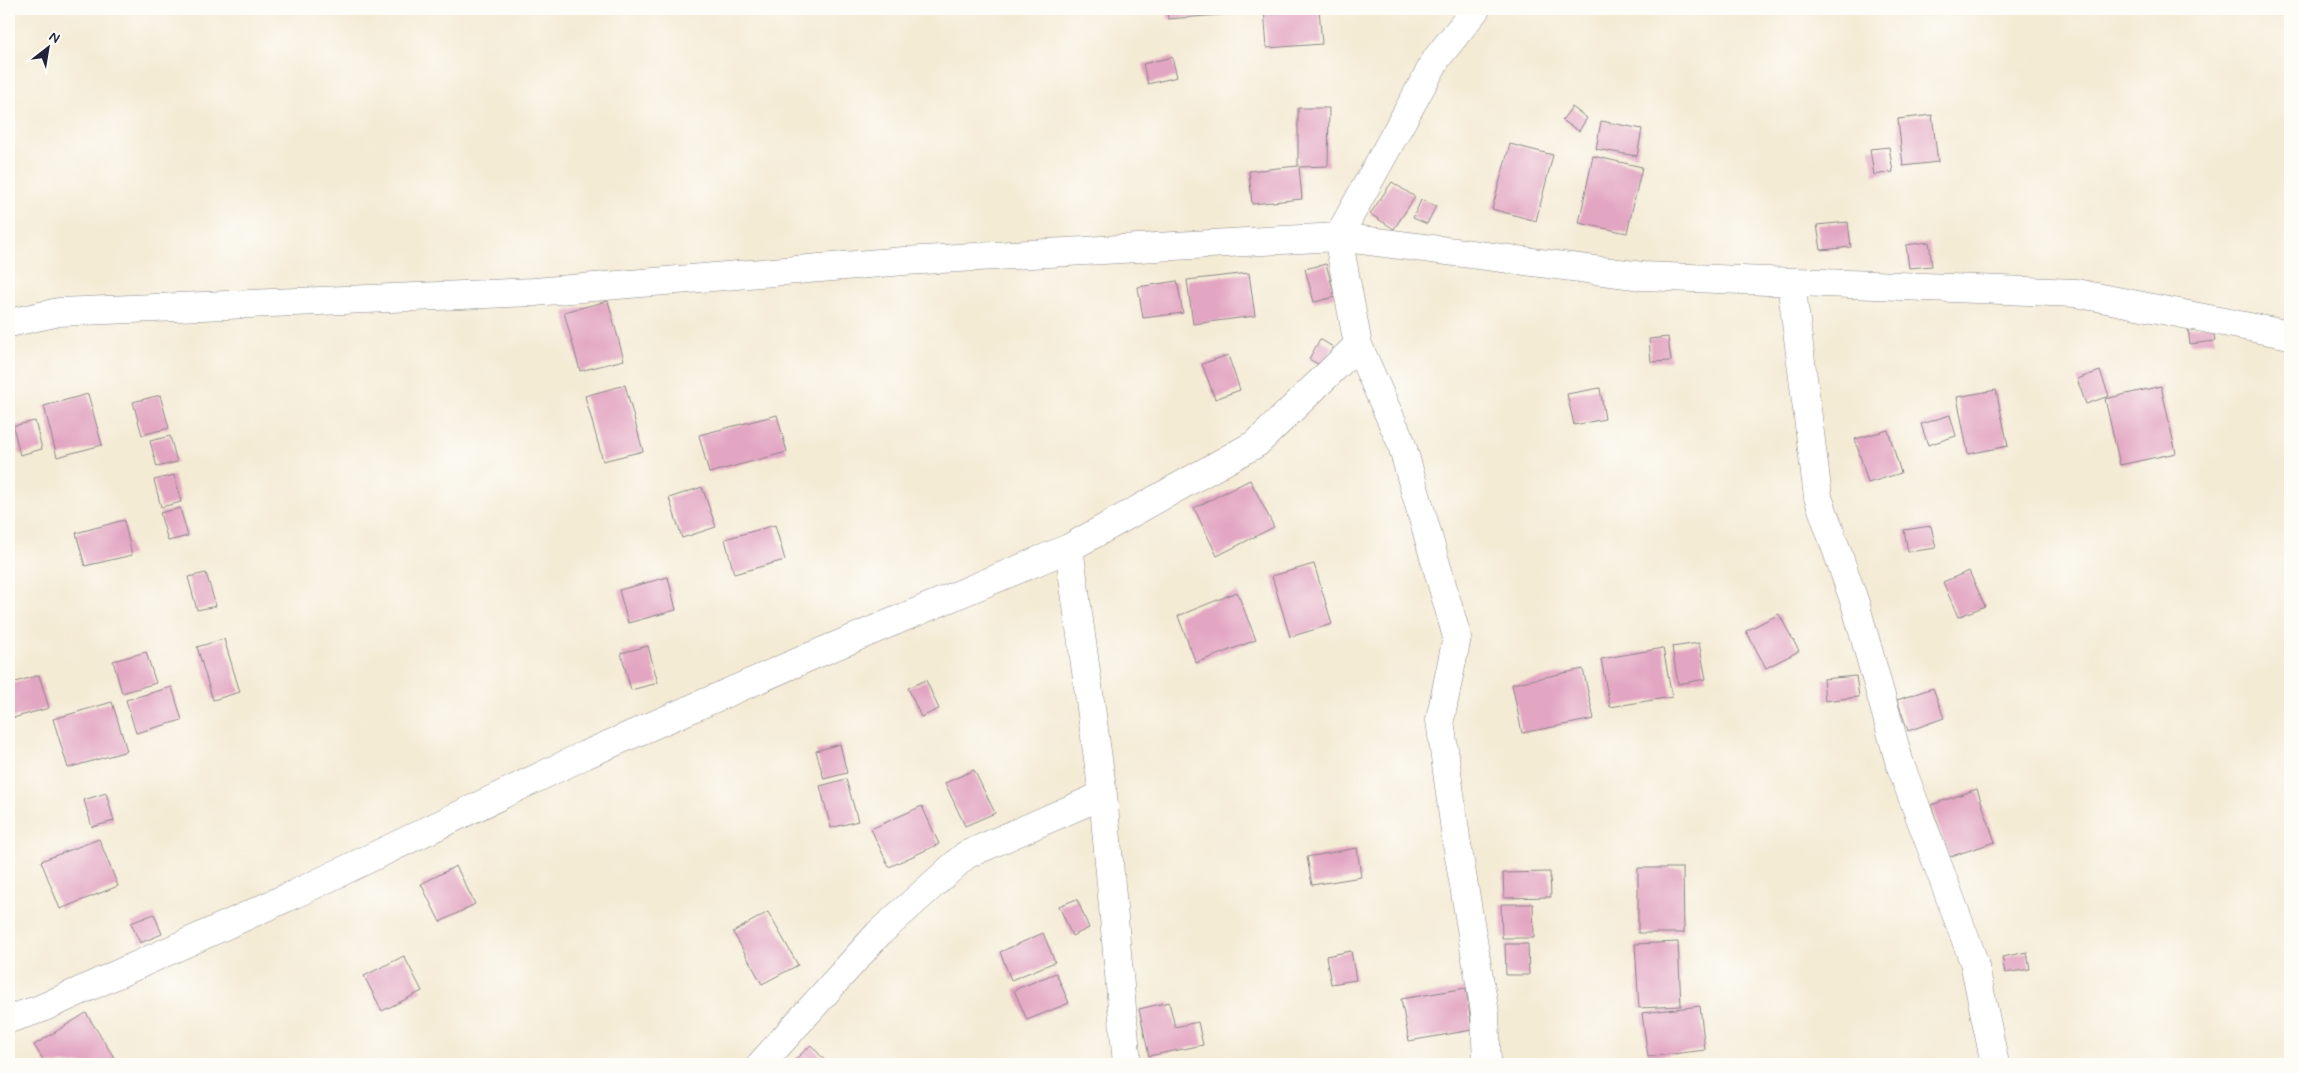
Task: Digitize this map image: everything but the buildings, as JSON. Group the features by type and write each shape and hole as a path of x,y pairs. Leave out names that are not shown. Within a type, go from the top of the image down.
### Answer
{"street":[{"path":"1476,9 1437,58 1338,237 1358,345 1401,442 1457,637 1440,720 1456,838 1484,1013 1487,1064"},
{"path":"9,323 59,312 534,292 904,260 1338,237 1642,276 2076,292 2290,335"},
{"path":"1791,282 1818,497 1855,603 1900,764 1974,962 1995,1064"},
{"path":"9,1019 40,1009 297,893 585,755 814,655 1069,548 1257,443 1358,345"},
{"path":"1069,548 1104,795 1127,1064"},
{"path":"761,1064 879,933 966,855 1104,795"}]}
